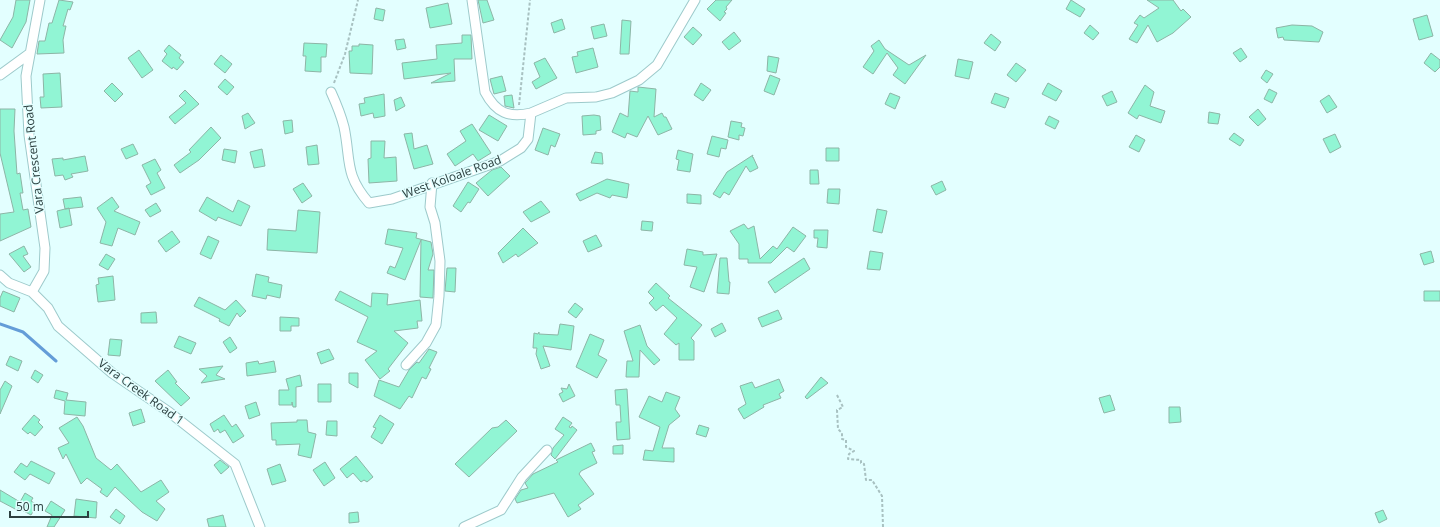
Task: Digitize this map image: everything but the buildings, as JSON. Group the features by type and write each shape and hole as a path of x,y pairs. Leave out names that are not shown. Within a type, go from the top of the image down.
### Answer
{"street":[{"name":"Vara Crescent Road","path":"32,292 44,271 45,248 29,135 26,76 40,0"},
{"path":"472,0 485,92 491,103 503,113 518,116 531,113 566,98 596,97 612,93 639,80 657,65 695,0"},
{"path":"0,75 29,54"},
{"name":"West Koloale Road","path":"331,92 339,109 344,128 348,164 361,193 369,203 392,199 432,183 500,160 521,148 528,139 531,113"},
{"path":"406,365 426,343 436,325 440,261 436,223 430,207 432,183"},
{"name":"Vara Creek Road 1","path":"0,275 9,283 32,292 48,308 58,326 112,373 169,412 235,464 260,527"},
{"path":"464,527 501,510 522,476 548,450"}],"path":[{"path":"331,92 345,54 358,0"},
{"path":"518,116 530,0"},
{"path":"836,395 843,407 837,410 838,429 842,433 842,439 846,440 846,447 854,451 849,454 848,459 861,460 861,463 864,464 866,480 872,480 882,496 883,527"}],"waterway":[{"path":"0,324 23,332 56,361"}]}
